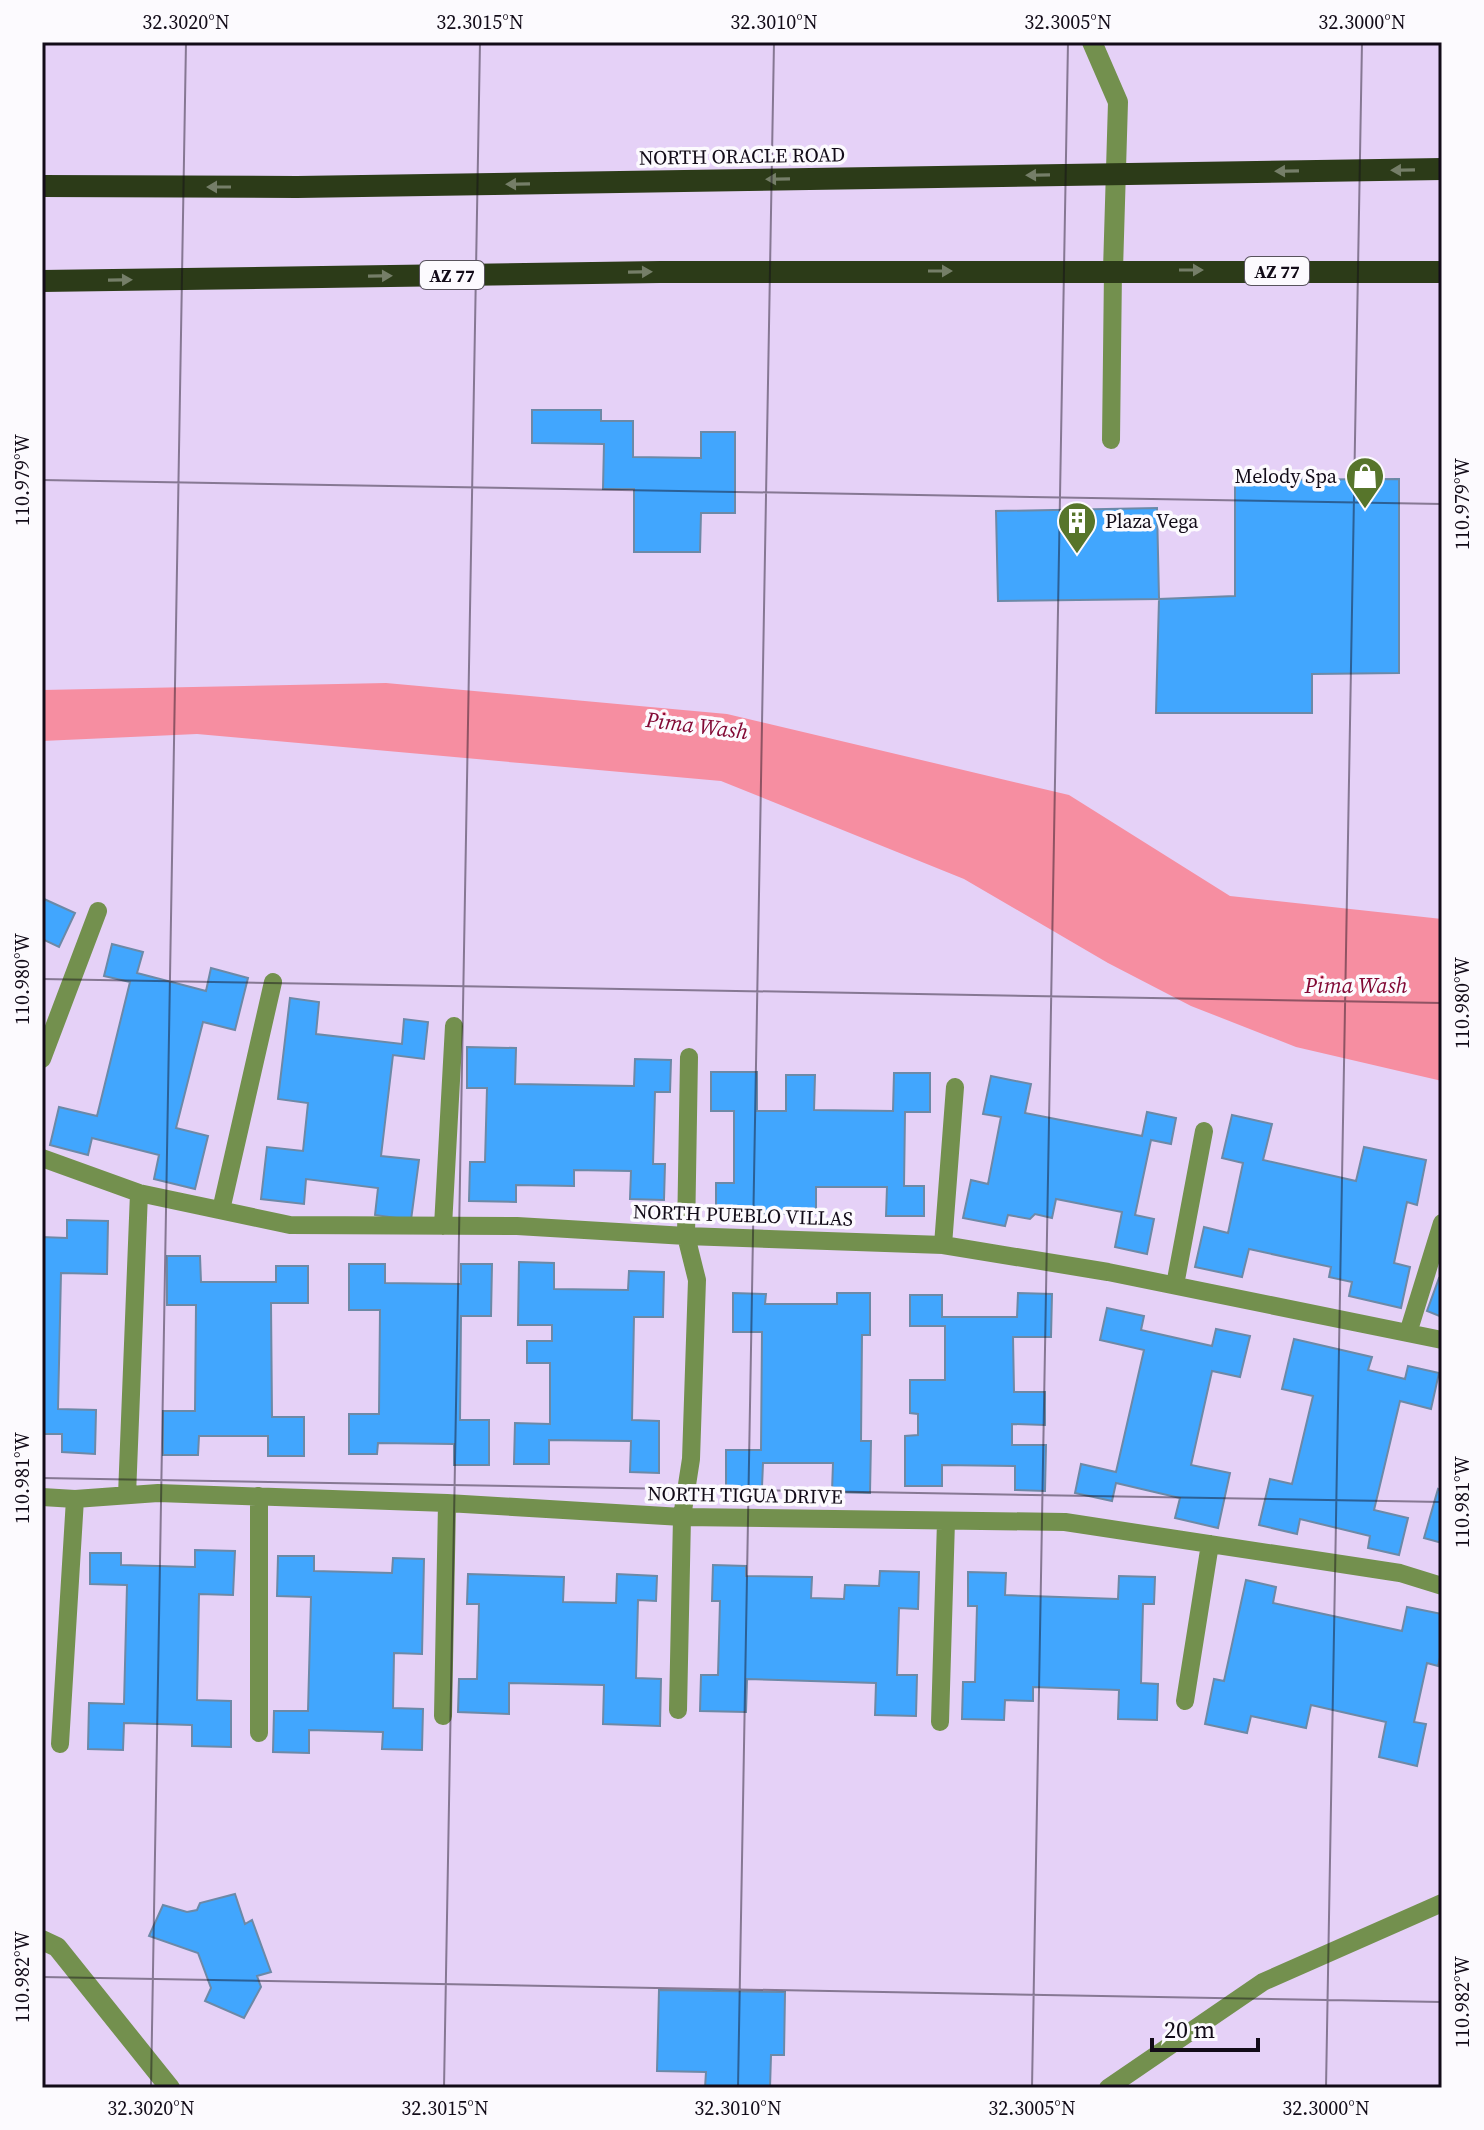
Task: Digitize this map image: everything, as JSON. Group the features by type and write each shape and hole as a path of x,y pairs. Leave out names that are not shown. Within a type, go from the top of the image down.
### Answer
{"highway":[{"name":"NORTH ORACLE ROAD","path":"42,186 297,187 1442,169"},
{"name":"AZ 77","path":"42,281 675,272 1442,272"}],"street":[{"path":"1092,42 1118,102 1113,270"},
{"path":"42,1940 57,1947 170,2088"}],"lane":[{"path":"1111,440 1113,270"},
{"path":"42,1059 98,911"},
{"path":"221,1210 273,982"},
{"path":"443,1226 454,1026"},
{"path":"678,1710 682,1517 691,1459 697,1280 686,1236 689,1057"},
{"path":"943,1245 955,1087"},
{"path":"1175,1285 1204,1131"},
{"name":"NORTH PUEBLO VILLAS","path":"42,1158 139,1193 290,1225 517,1226 686,1236 943,1245 1175,1285 1442,1340"},
{"path":"127,1495 139,1193"},
{"path":"1408,1333 1442,1223"},
{"name":"NORTH TIGUA DRIVE","path":"42,1497 75,1499 158,1493 447,1503 682,1517 1065,1522 1400,1573 1442,1586"},
{"path":"259,1496 259,1733"},
{"path":"60,1744 75,1499"},
{"path":"443,1716 447,1503"},
{"path":"940,1722 946,1521"},
{"path":"1185,1701 1210,1544"},
{"path":"1108,2088 1263,1982 1442,1903"}],"water":[{"name":"Pima Wash","path":"386,683 727,714 1069,795 1230,896 1442,919 1442,1081 1296,1047 1191,1006 1108,963 964,879 721,781 197,734 42,741 42,690"}],"building":[{"path":"532,410 601,410 601,421 633,421 633,457 701,458 701,432 735,432 735,513 701,513 700,552 634,552 634,489 603,489 604,444 532,443"},
{"path":"1399,479 1399,673 1312,674 1312,713 1156,713 1159,599 1235,596 1235,480"},
{"name":"Plaza Vega","path":"1157,508 1159,599 998,601 996,511"},
{"path":"44,899 75,913 59,947 42,939"},
{"path":"112,944 143,952 137,973 206,991 211,968 248,978 235,1030 203,1022 176,1128 208,1136 195,1189 154,1179 159,1155 92,1138 88,1155 50,1145 59,1107 97,1116 130,982 104,976"},
{"path":"290,998 319,1002 316,1034 402,1044 404,1019 428,1022 424,1059 393,1055 381,1156 419,1160 411,1220 375,1215 378,1188 306,1179 304,1204 261,1199 267,1147 303,1151 308,1103 278,1099"},
{"path":"467,1047 516,1048 515,1084 634,1086 635,1059 671,1060 670,1092 655,1092 653,1164 665,1164 664,1200 630,1199 631,1171 574,1170 574,1186 516,1185 516,1202 469,1201 470,1162 485,1162 487,1088 467,1088"},
{"path":"711,1072 757,1072 757,1111 786,1111 786,1075 815,1075 814,1110 893,1111 894,1073 930,1073 930,1112 905,1112 904,1186 924,1186 924,1216 886,1216 887,1187 816,1187 816,1214 716,1213 716,1183 734,1183 734,1111 711,1111"},
{"path":"991,1076 1031,1084 1025,1113 1142,1136 1147,1112 1176,1118 1171,1144 1151,1140 1135,1215 1154,1219 1147,1254 1115,1247 1122,1212 1056,1199 1052,1218 1035,1214 1030,1219 1008,1215 1005,1226 963,1218 971,1180 988,1184 1001,1117 983,1114"},
{"path":"1232,1115 1272,1124 1263,1160 1356,1181 1364,1147 1426,1160 1417,1205 1407,1202 1394,1263 1410,1267 1401,1308 1349,1296 1352,1282 1329,1277 1331,1267 1249,1249 1242,1277 1195,1267 1204,1227 1228,1233 1243,1163 1222,1158"},
{"path":"67,1220 108,1221 107,1274 61,1273 58,1409 96,1410 95,1454 62,1452 62,1434 42,1434 42,1237 67,1238"},
{"path":"167,1256 200,1256 201,1282 276,1282 276,1266 308,1266 308,1303 271,1303 272,1417 304,1417 304,1456 268,1456 268,1436 199,1436 198,1455 163,1455 163,1411 195,1411 196,1305 167,1305"},
{"path":"519,1262 554,1263 554,1289 628,1290 629,1271 664,1272 663,1317 634,1317 632,1420 659,1421 659,1473 630,1472 631,1441 549,1440 549,1464 514,1464 515,1423 550,1424 550,1363 527,1363 527,1341 552,1341 552,1325 518,1325"},
{"path":"349,1264 385,1264 385,1283 461,1284 461,1264 492,1264 491,1316 461,1316 460,1420 489,1420 489,1465 454,1465 454,1444 378,1443 377,1454 349,1454 349,1414 379,1414 380,1310 349,1310"},
{"path":"1439,1278 1442,1279 1442,1317 1427,1311"},
{"path":"733,1293 766,1294 765,1304 837,1304 837,1293 870,1293 870,1335 862,1335 861,1441 871,1441 870,1493 832,1492 833,1463 763,1463 762,1487 726,1487 726,1450 761,1450 762,1332 733,1332"},
{"path":"1018,1293 1052,1294 1051,1337 1013,1337 1014,1392 1045,1392 1045,1425 1012,1424 1012,1445 1046,1445 1045,1491 1015,1490 1015,1466 942,1465 942,1486 905,1486 905,1436 918,1435 918,1414 910,1413 910,1380 945,1380 945,1326 910,1326 910,1295 942,1295 942,1317 1017,1317"},
{"path":"1107,1308 1144,1316 1141,1330 1212,1346 1216,1329 1250,1336 1240,1377 1212,1371 1191,1465 1230,1473 1218,1528 1175,1518 1180,1498 1116,1483 1112,1501 1075,1493 1081,1464 1116,1472 1144,1350 1100,1340"},
{"path":"1294,1339 1372,1357 1368,1370 1405,1379 1408,1366 1439,1373 1431,1409 1400,1401 1374,1510 1408,1518 1399,1555 1368,1548 1370,1536 1300,1519 1297,1534 1259,1525 1270,1479 1292,1484 1313,1396 1282,1389"},
{"path":"1438,1489 1442,1491 1442,1543 1424,1538"},
{"path":"195,1550 235,1551 233,1595 199,1594 197,1700 231,1701 231,1747 192,1746 192,1725 124,1723 123,1750 88,1749 89,1703 124,1704 127,1585 90,1584 90,1553 121,1553 121,1565 195,1567"},
{"path":"278,1556 314,1556 314,1571 392,1573 393,1558 424,1559 422,1654 394,1653 393,1708 423,1709 422,1750 382,1749 383,1732 309,1730 309,1753 273,1752 274,1711 308,1711 311,1597 277,1596"},
{"path":"713,1565 746,1566 746,1576 812,1577 811,1598 844,1599 845,1585 879,1586 880,1571 919,1572 918,1609 899,1608 897,1675 917,1675 916,1716 875,1715 876,1683 747,1679 746,1712 700,1711 701,1675 718,1675 720,1601 712,1601"},
{"path":"968,1572 1006,1573 1005,1595 1118,1599 1119,1576 1155,1577 1154,1604 1143,1604 1141,1683 1158,1684 1157,1720 1118,1719 1119,1690 1033,1687 1033,1701 1005,1700 1004,1720 962,1719 963,1682 975,1682 977,1606 968,1606"},
{"path":"468,1574 564,1577 563,1602 616,1603 617,1574 657,1576 656,1601 638,1600 636,1678 661,1679 660,1726 603,1724 604,1685 509,1683 509,1714 458,1712 459,1679 477,1679 479,1604 467,1604"},
{"path":"1246,1580 1276,1587 1273,1603 1402,1631 1407,1607 1442,1614 1442,1649 1438,1666 1427,1663 1414,1722 1426,1724 1417,1766 1379,1757 1386,1722 1311,1705 1306,1728 1251,1716 1247,1733 1205,1724 1214,1679 1224,1681"},
{"path":"235,1894 245,1924 252,1920 271,1972 257,1976 261,1987 244,2018 205,2001 211,1988 198,1953 149,1936 163,1905 187,1912 197,1910 200,1903"},
{"path":"659,1990 785,1992 784,2055 771,2055 770,2088 705,2088 706,2072 657,2071"}],"place":[{"name":"Melody Spa","path":"1365,510"},
{"name":"Plaza Vega","path":"1077,555"}]}
